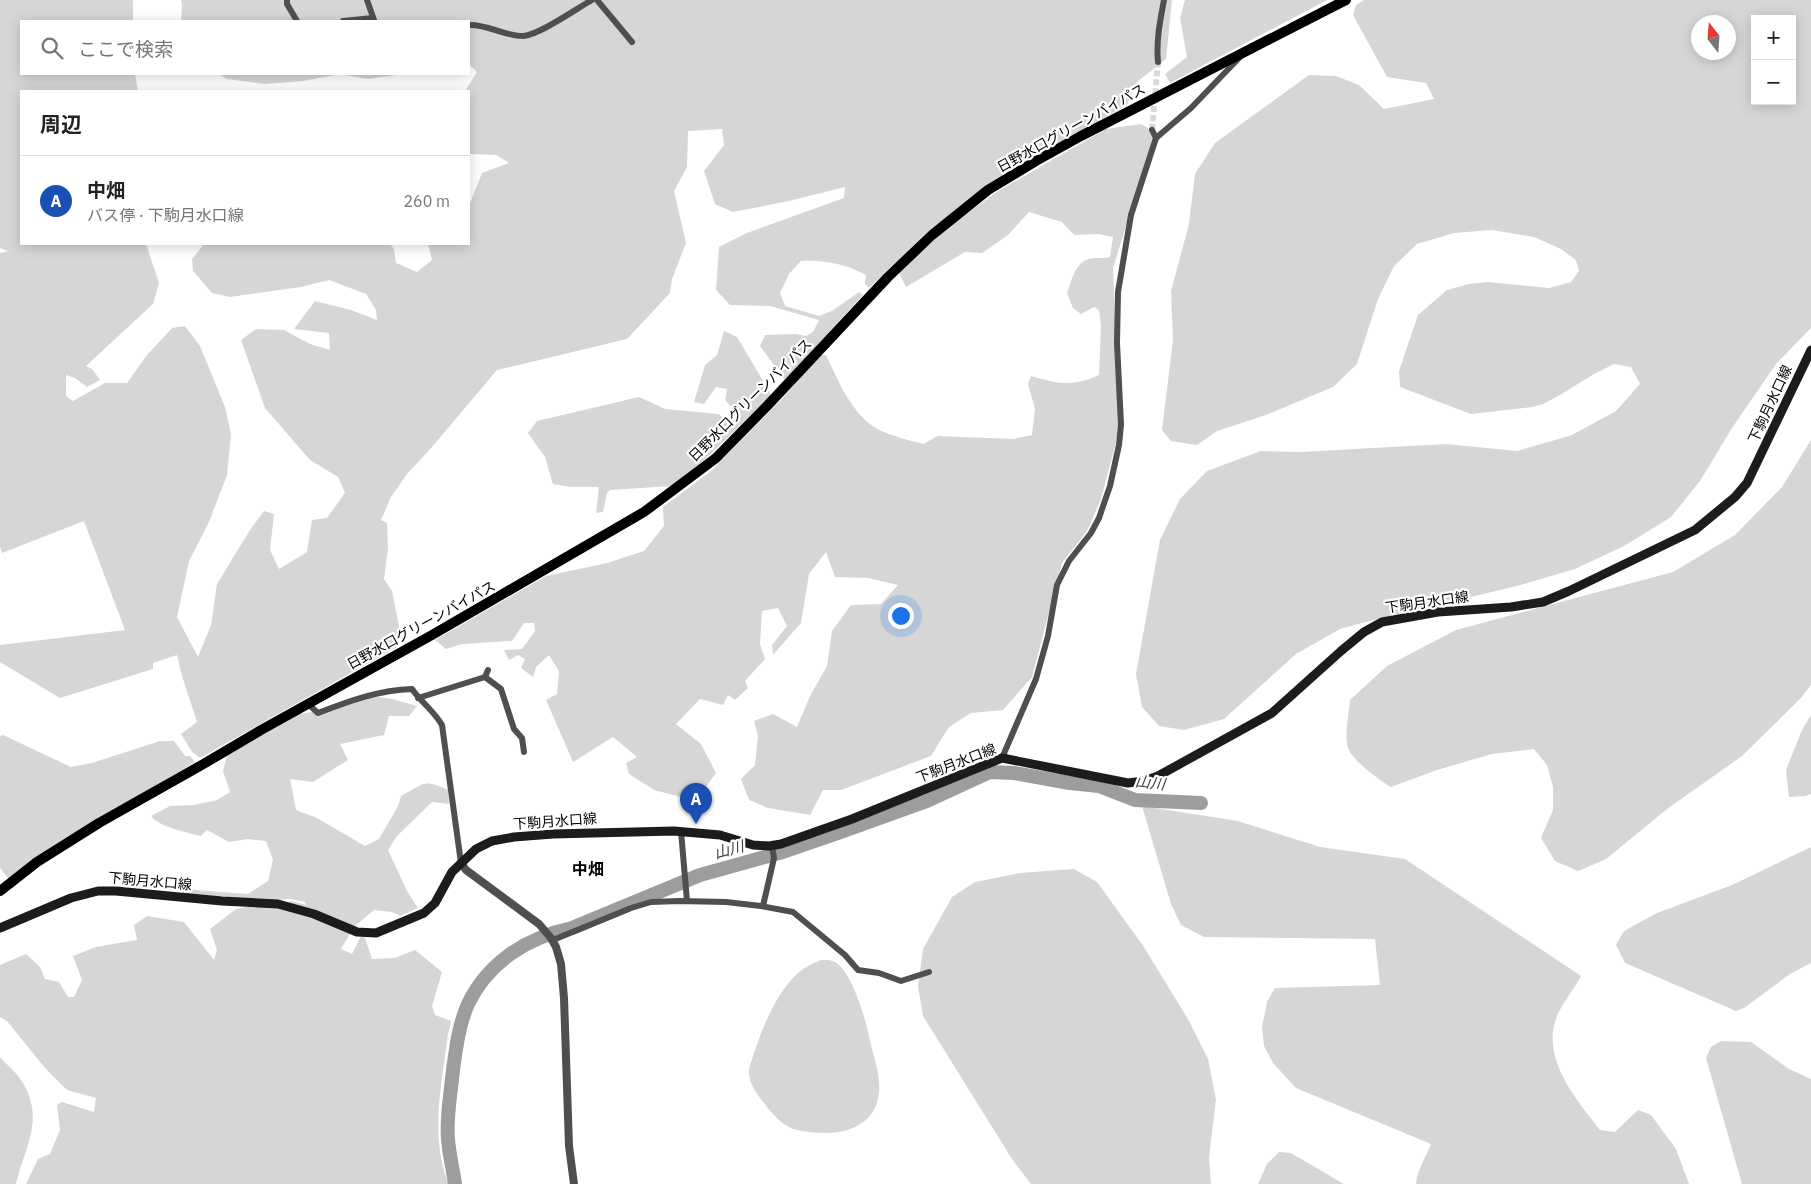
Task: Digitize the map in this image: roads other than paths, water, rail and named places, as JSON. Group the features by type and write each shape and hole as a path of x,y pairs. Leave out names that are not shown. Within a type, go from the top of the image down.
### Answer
{"highway":[{"name":"日野水口グリーンバイパス","path":"0,891 37,862 99,823 432,635 644,512 716,458 888,276 932,236 988,190 1081,136 1346,0"}],"main road":[{"name":"下駒月水口線","path":"0,928 71,898 98,891 116,891 278,904 314,914 357,932 376,933 424,913 435,903 452,872 476,849 492,841 514,837 606,832 681,831 720,835 753,845 773,846 852,819 1002,758 1128,783 1144,781 1158,776 1272,714 1341,651 1364,632 1382,622 1438,612 1511,607 1543,602 1685,536 1735,497 1747,483 1811,350"}],"street":[{"path":"287,0 287,4 296,20"},
{"path":"367,0 374,20"},
{"path":"470,25 523,36 535,33 592,0"},
{"path":"597,0 632,42"},
{"path":"1158,62 1159,23 1164,0"},
{"path":"1002,758 1036,679 1048,636 1057,585 1068,561 1091,533 1099,518 1110,486 1119,445 1121,425 1117,343 1118,292 1131,215 1156,138 1191,108 1243,53"},
{"path":"1152,130 1156,138"},
{"path":"418,698 485,677 488,670"},
{"path":"485,677 502,689 514,729 522,738 524,752"},
{"path":"308,704 318,713 359,698 395,690 412,689 442,725 461,863 466,870 545,930 552,939 561,964 564,998 569,1146 574,1184"},
{"path":"681,831 687,901"},
{"path":"763,906 774,858 773,846"},
{"path":"552,939 651,902 726,902 763,906 793,912 844,955 858,970 879,973 900,981 929,972"}],"waterway":[{"name":"山川","path":"455,1184 449,1145 448,1122 454,1062 462,1020 476,989 486,976 498,964 525,945 556,932 572,928 700,875 783,852 927,801 990,772 1014,773 1099,786 1135,800 1201,803"}],"tunnel":[{"path":"1152,130 1158,62"}],"place":[{"name":"中畑","path":"696,824"}],"district":[{"name":"中畑","path":"588,869"}]}
